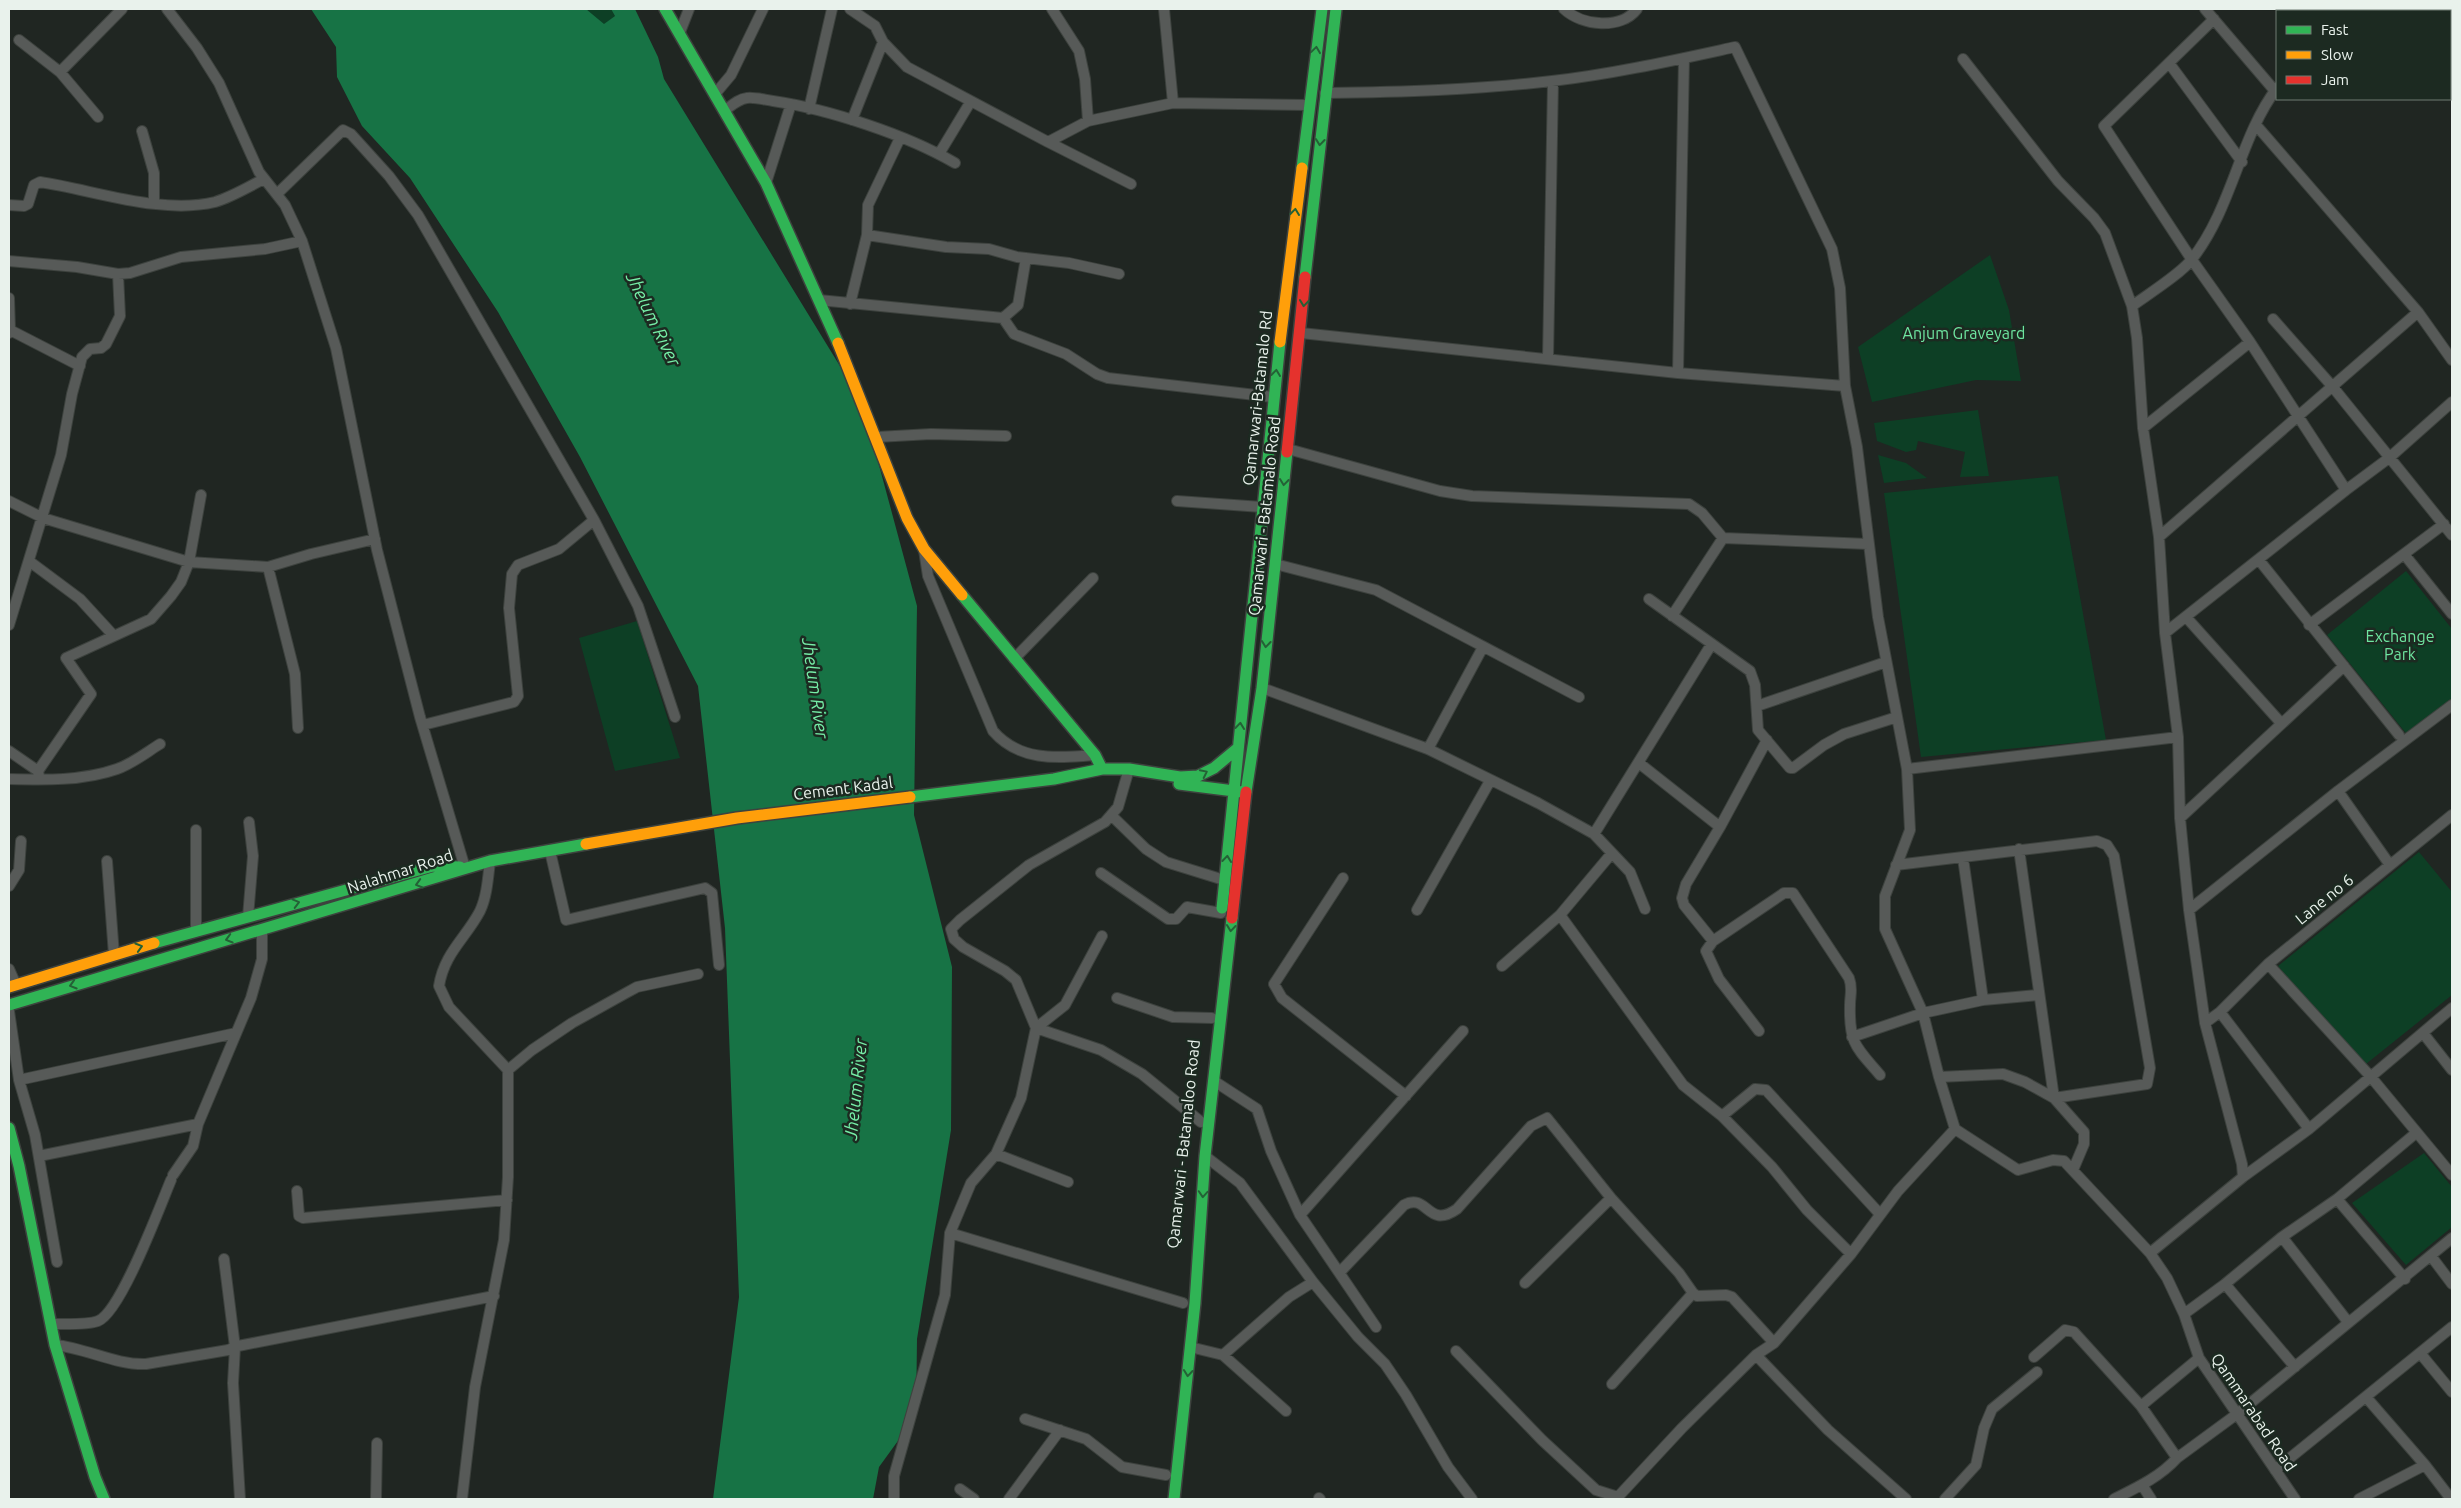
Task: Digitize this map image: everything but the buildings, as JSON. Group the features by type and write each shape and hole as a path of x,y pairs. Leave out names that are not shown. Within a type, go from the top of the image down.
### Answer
{"main road":[{"path":"665,9 766,183 819,300 876,437 907,518 924,549 1095,754 1102,769"},
{"name":"Qamarwari-Batamalo Rd","path":"1233,792 1273,397 1308,105 1322,9"},
{"path":"1325,93 1336,9"},
{"name":"Qamarwari - Batamalo Road","path":"1246,793 1262,688 1325,93"},
{"path":"1127,772 1180,777 1198,776 1214,768 1238,748"},
{"name":"Cement Kadal","path":"465,868 490,861 737,818 1054,778 1102,769 1127,772"},
{"path":"1127,772 1246,793"},
{"name":"Qamarwari - Batamaloo Road","path":"1164,1499 1233,792"},
{"name":"Qamarwari - Batamaloo Road","path":"1174,1499 1190,1347 1205,1156 1246,793"},
{"name":"Nalahmar Road","path":"12,986 196,931 433,866 465,868"},
{"name":"Nalahmar Road","path":"9,1005 437,878 465,868"},
{"path":"9,1128 19,1166 56,1345 95,1477 104,1499"}],"street":[{"path":"60,72 122,9"},
{"path":"167,9 197,48 219,83 245,144 264,179 277,194 302,241 336,348 375,539 423,725 465,868"},
{"path":"680,32 689,9"},
{"path":"715,94 731,75 763,9"},
{"path":"808,108 832,9"},
{"path":"850,9 876,26 883,42 907,66 1048,142 1131,184"},
{"path":"1052,9 1079,51 1084,74 1088,121"},
{"path":"1164,9 1173,103"},
{"path":"1564,9 1583,21 1610,22 1633,14 1637,9"},
{"path":"2132,306 2192,260 2229,195 2256,125 2276,89 2205,9"},
{"path":"2214,19 2104,126 2192,260 2250,342 2346,490"},
{"path":"19,40 60,72 98,117"},
{"path":"852,120 883,42"},
{"path":"1325,93 1444,90 1553,81 1684,58 1734,47 1832,249 1840,288 1845,386 1857,447 1868,544 1886,662 1907,769 1910,830 1885,896 1885,929 1923,1013 1939,1077 1956,1129 2018,1170 2058,1160 2069,1165 2073,1170 2084,1144 2084,1132 2054,1098 2025,1082 1996,1073 1939,1077"},
{"path":"1678,373 1684,58"},
{"path":"1963,60 2058,181 2094,218 2105,233 2132,306 2137,338 2143,428 2158,537 2165,634 2178,737 2180,818 2189,910 2204,1023 2244,1177"},
{"path":"2170,63 2242,162"},
{"path":"1548,359 1553,81"},
{"path":"724,111 736,102 748,98 791,104 852,120 939,154 954,163"},
{"path":"939,154 971,101"},
{"path":"1048,142 1088,121 1173,103 1308,105"},
{"path":"766,183 791,104"},
{"path":"2256,125 2418,312 2452,360"},
{"path":"277,194 343,130 351,134 389,176 418,215 594,520 638,606 675,717"},
{"path":"142,131 154,173 154,203"},
{"path":"850,304 868,235 867,213 870,200 900,138"},
{"path":"9,205 24,206 28,204 34,185 40,182 154,203 181,206 217,201 264,179"},
{"path":"868,235 946,247 989,248 1026,258 1069,263 1119,274"},
{"path":"9,261 77,266 118,274 142,271 164,261 181,257 265,249 302,241"},
{"path":"1003,318 1018,304 1026,258"},
{"path":"9,625 61,455 72,394 80,366 86,353 90,349 103,347 116,328 121,308 118,274"},
{"path":"9,298 9,332 80,366"},
{"path":"819,300 1003,318 1014,334 1066,354 1097,374 1108,378 1273,397"},
{"path":"2158,537 2418,312"},
{"path":"2273,319 2332,386 2452,535"},
{"path":"1301,333 1678,373 1845,386"},
{"path":"2143,428 2250,342"},
{"path":"2165,634 2389,458 2452,402"},
{"path":"876,437 931,434 1006,436"},
{"path":"1288,449 1440,491 1472,496 1689,504 1702,513 1723,538 1868,544"},
{"path":"38,771 91,694 66,658 155,615 181,582 189,562 201,495"},
{"path":"9,501 43,518 189,562 268,567 311,554 375,539"},
{"path":"1177,501 1262,507"},
{"path":"423,725 514,702 518,696 508,608 512,574 518,565 560,549 594,520"},
{"path":"2310,625 2444,524"},
{"path":"1672,616 1723,538"},
{"path":"924,549 928,576 994,731 999,737 1016,750 1028,753 1060,758 1095,754"},
{"path":"2404,554 2452,614"},
{"path":"2259,560 2399,735"},
{"path":"29,561 80,598 113,634"},
{"path":"1274,564 1376,590 1579,697"},
{"path":"268,567 295,674 298,728"},
{"path":"1014,659 1092,578"},
{"path":"1649,599 1750,672 1755,685 1758,730 1792,769 1844,734 1897,717"},
{"path":"2186,617 2281,723"},
{"path":"1594,834 1711,645"},
{"path":"1428,749 1483,647"},
{"path":"1757,706 1886,662"},
{"path":"2180,818 2344,666"},
{"path":"1262,688 1428,749 1538,803 1594,834 1630,872 1645,909"},
{"path":"2189,910 2338,791 2452,705"},
{"path":"1907,769 2178,737"},
{"path":"1713,941 1684,905 1682,898 1686,884 1720,827 1767,740"},
{"path":"9,779 42,781 118,769 160,744"},
{"path":"9,751 38,771 42,781"},
{"path":"1639,763 1720,827"},
{"path":"894,1499 894,1476 945,1294 950,1233 971,1183 996,1154 1021,1098 1036,1028 1016,980 1005,971 963,947 954,939 951,929 1029,864 1105,822 1118,807 1127,772"},
{"path":"1417,910 1490,781"},
{"path":"2338,791 2390,865"},
{"path":"1111,815 1146,849 1166,862 1224,880"},
{"name":"Lane no 6","path":"2204,1023 2220,1012 2268,964 2390,865 2450,820"},
{"path":"248,917 253,856 249,822"},
{"path":"196,830 196,931"},
{"path":"9,886 19,870 21,841"},
{"path":"1896,865 2097,841 2111,850 2150,1068 2147,1084 2144,1087 2054,1098"},
{"path":"2018,849 2054,1098"},
{"path":"550,851 566,920 705,888 712,893 719,965"},
{"path":"1502,966 1560,915 1612,853"},
{"path":"1963,858 1983,1000"},
{"path":"107,861 114,955"},
{"path":"462,1499 475,1387 504,1240 507,1200 508,1070 449,1007 439,986 450,953 473,921 483,903 490,861"},
{"path":"1101,873 1168,918 1176,919 1187,907 1221,912"},
{"path":"1343,878 1279,974 1274,984 1276,991 1282,998 1406,1096"},
{"path":"1759,1031 1719,979 1706,951 1713,941 1784,893 1793,893 1806,908 1849,978 1852,990 1850,1002 1854,1046 1880,1075"},
{"path":"1560,915 1683,1085 1722,1116 1772,1167 1807,1210 1851,1254"},
{"path":"52,1324 97,1322 104,1316 126,1287 172,1178 193,1146 198,1124 251,998 262,959 262,930"},
{"path":"1036,1028 1065,1005 1102,936"},
{"path":"2268,964 2371,1077 2452,1175"},
{"path":"9,969 12,986"},
{"path":"508,1070 532,1050 572,1023 626,993 637,988 698,974"},
{"path":"1852,1037 1923,1013 1983,1000 2038,995"},
{"path":"1116,998 1173,1017 1212,1018"},
{"path":"2150,1253 2244,1177 2309,1129 2452,1008"},
{"path":"9,1011 19,1080 36,1135 57,1262"},
{"path":"2220,1012 2309,1129"},
{"path":"1036,1028 1101,1050 1142,1074 1201,1122"},
{"path":"1300,1216 1463,1031"},
{"path":"2422,1033 2452,1070"},
{"path":"19,1080 236,1034"},
{"path":"1214,1081 1257,1109 1270,1151 1300,1216 1376,1326"},
{"path":"1722,1116 1755,1089 1766,1090 1879,1213"},
{"path":"1340,1272 1410,1201 1417,1202 1434,1216 1447,1216 1457,1209 1531,1126 1545,1118 1551,1121 1611,1198 1679,1273 1693,1293 1697,1296 1726,1295 1732,1297 1774,1343"},
{"path":"39,1156 198,1124"},
{"path":"1456,1351 1542,1440 1596,1490 1617,1498 1756,1355 1774,1343 1851,1254 1879,1213 1956,1129"},
{"path":"2184,1314 2225,1284 2282,1237 2337,1199 2416,1133"},
{"path":"996,1154 1068,1182"},
{"path":"1205,1156 1240,1183 1313,1282 1358,1337 1385,1364 1406,1395 1448,1467 1472,1499"},
{"name":"Qammarabad Road","path":"2073,1170 2085,1186 2150,1253 2167,1278 2184,1314 2199,1358 2295,1499"},
{"path":"297,1192 299,1216 303,1218 507,1200"},
{"path":"1525,1283 1611,1198"},
{"path":"2337,1199 2404,1279"},
{"path":"950,1233 1183,1303"},
{"path":"2282,1237 2348,1322"},
{"path":"2114,1499 2142,1485 2170,1466 2177,1458 2237,1414 2452,1238"},
{"path":"2431,1256 2452,1284"},
{"path":"224,1259 235,1347 234,1383 240,1499"},
{"path":"1223,1355 1289,1297 1313,1282"},
{"path":"2225,1284 2295,1367"},
{"path":"1612,1384 1693,1293"},
{"path":"56,1345 134,1364 219,1352 235,1347 494,1296"},
{"path":"2276,1470 2452,1327"},
{"path":"2034,1357 2065,1330 2070,1330 2141,1406 2177,1458"},
{"path":"1190,1347 1223,1355 1286,1411"},
{"path":"2420,1353 2452,1392"},
{"path":"1756,1355 1828,1430 1906,1499"},
{"path":"2141,1406 2199,1358"},
{"path":"1945,1499 1976,1465 1984,1428 1992,1409 2037,1372"},
{"path":"2366,1397 2425,1464 2451,1499"},
{"path":"1025,1419 1090,1441 1122,1467 1166,1475"},
{"path":"1010,1499 1060,1430"},
{"path":"376,1499 377,1443"},
{"path":"2359,1499 2425,1464"},
{"path":"2142,1485 2151,1499"},
{"path":"960,1489 974,1499"}],"green space":[{"path":"586,9 611,9 615,16 604,25"},
{"name":"Anjum Graveyard","path":"1990,255 2009,310 2021,381 1976,380 1872,402 1858,347"},
{"path":"1978,410 1989,476 1960,477 1965,452 1918,441 1916,450 1906,452 1877,441 1874,423"},
{"path":"1878,455 1906,463 1927,478 1884,483"},
{"path":"2058,476 2106,740 1921,757 1884,493"},
{"name":"Exchange Park","path":"2406,571 2452,629 2452,702 2409,737 2327,635"},
{"path":"637,621 680,758 615,771 579,638"},
{"path":"2419,852 2452,892 2452,995 2361,1068 2278,966"},
{"path":"2424,1153 2452,1187 2452,1227 2406,1265 2352,1203"}],"water":[{"name":"Jhelum River","path":"311,9 586,9 604,24 615,16 611,9 635,9 658,57 664,79 862,402 917,606 914,815 952,967 951,1130 917,1339 916,1416 879,1467 873,1499 713,1499 739,1297 725,928 698,686 580,457 498,312 410,178 362,126 337,77 336,47"}],"traffic: fast":[{"path":"665,9 766,183 838,343"},
{"path":"1302,168 1322,9"},
{"path":"1305,277 1336,9"},
{"path":"1222,908 1280,342"},
{"path":"1246,792 1262,688 1287,452"},
{"path":"962,595 1095,755 1102,769"},
{"path":"910,797 1054,779 1102,769 1129,769 1180,777 1198,776 1214,768 1238,748"},
{"path":"1179,784 1242,792"},
{"path":"9,1005 490,861 586,844"},
{"path":"154,943 433,866 460,867"},
{"path":"1174,1499 1195,1303 1205,1156 1232,918"},
{"path":"9,1128 19,1166 55,1345 95,1477 104,1499"}],"traffic: slow":[{"path":"1280,342 1302,168"},
{"path":"838,343 907,518 924,549 962,595"},
{"path":"586,844 737,818 910,797"},
{"path":"9,987 154,943"}],"traffic: jam":[{"path":"1287,452 1305,277"},
{"path":"1232,918 1246,792"}]}
